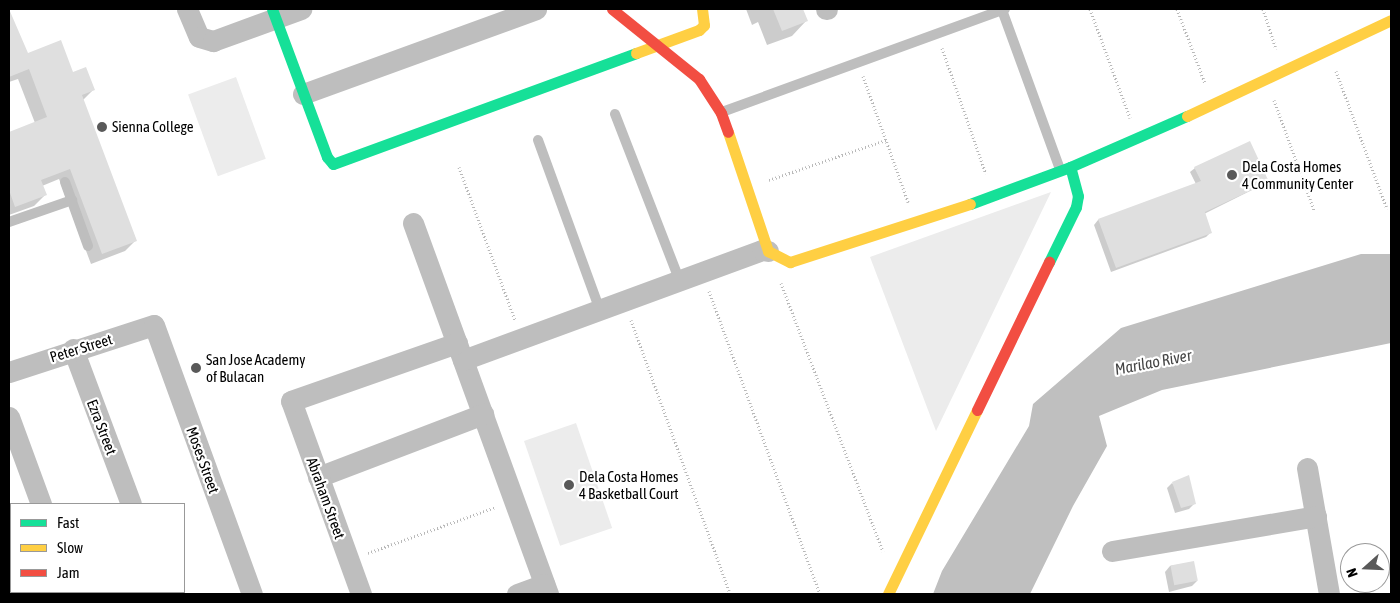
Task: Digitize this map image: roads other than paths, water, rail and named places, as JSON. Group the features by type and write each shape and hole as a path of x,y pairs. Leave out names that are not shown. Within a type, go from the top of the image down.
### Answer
{"street":[{"path":"187,9 199,37 206,41 222,39 273,14 301,9"},
{"path":"303,94 536,9"},
{"path":"614,9 659,44 699,79 721,113 745,189 768,251"},
{"path":"273,14 327,156 334,164 343,163 699,30 704,25 702,9"},
{"path":"460,352 522,339 703,274 762,250 790,262 802,260 916,223 1065,169 1138,139 1391,20"},
{"path":"888,594 1076,207 1078,196 1065,169"},
{"path":"413,223 546,589 517,594"},
{"name":"Peter Street","path":"9,372 73,349 154,325"},
{"name":"Moses Street","path":"154,325 252,594"},
{"name":"Ezra Street","path":"73,349 131,503"},
{"name":"Abraham Street","path":"361,594 290,401 460,352"},
{"path":"318,477 483,414"},
{"path":"9,417 41,503"},
{"path":"1307,468 1329,594"},
{"path":"1112,551 1316,516"}],"lane":[{"path":"721,113 858,60 1004,9 1065,169"},
{"path":"615,114 680,282"},
{"path":"538,140 600,310"},
{"path":"65,182 88,246"},
{"path":"9,222 72,200"}],"water":[{"name":"Marilao River","path":"1361,254 1391,254 1391,343 1162,390 1099,416 1107,446 1073,506 1030,594 933,594 942,571 1029,426 1033,404 1121,328"}],"place":[{"name":"Sienna College","path":"102,127"},
{"name":"Dela Costa Homes 4 Community Center","path":"1232,175"},
{"name":"San Jose Academy of Bulacan","path":"196,368"},
{"name":"Dela Costa Homes 4 Basketball Court","path":"569,485"}]}
